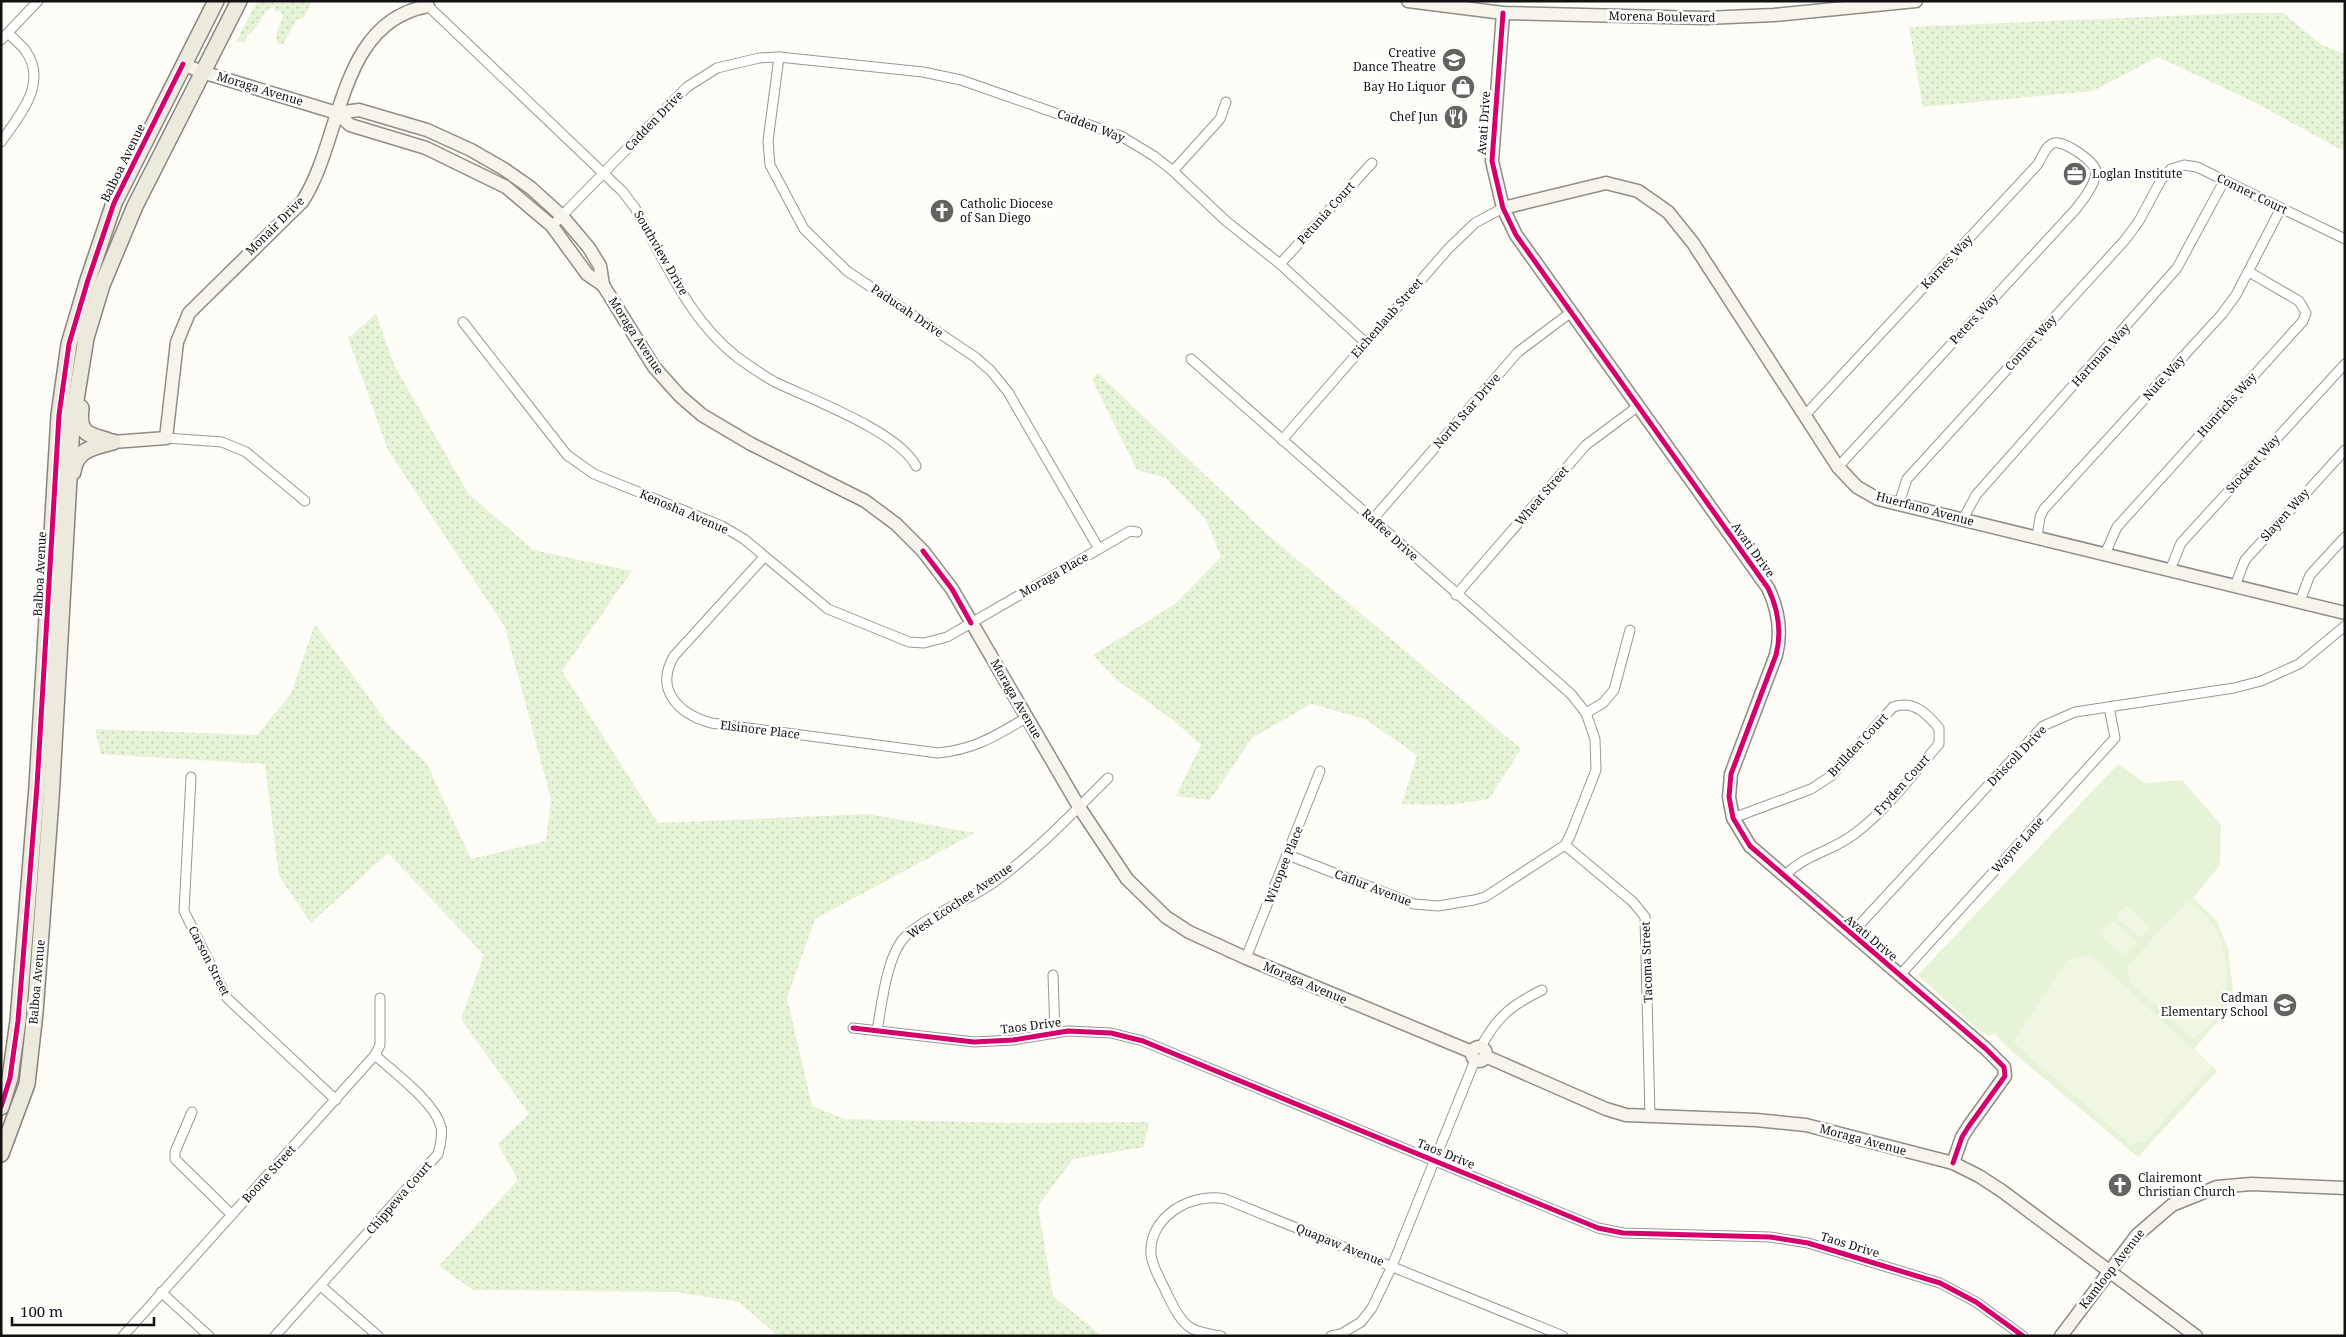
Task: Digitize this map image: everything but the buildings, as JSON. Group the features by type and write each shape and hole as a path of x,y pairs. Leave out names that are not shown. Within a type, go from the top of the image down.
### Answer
{"main road":[{"name":"Balboa Avenue","path":"1,1107 10,1078 18,1021 37,786 59,415 69,344 114,203 216,1"},
{"name":"Balboa Avenue","path":"1,1154 26,1084 35,1013 72,425 88,330 102,285 135,206 239,1"},
{"path":"82,360 84,384 80,414 81,425 89,436 113,442"},
{"path":"67,521 71,504 74,469 77,460 86,450 113,442"}],"street":[{"path":"1,142 31,98 35,71 25,50 5,37 38,1"},
{"name":"Morena Boulevard","path":"1408,1 1502,14 1705,18 1774,15 1916,1"},
{"name":"Monair Drive","path":"166,438 177,342 189,313 302,202 314,184 346,86 372,39 390,23 419,8 428,6"},
{"name":"Southview Drive","path":"428,6 623,192 635,208 697,317 736,356 773,381 860,420 911,455 916,466"},
{"name":"Avati Drive","path":"1502,14 1492,161 1503,208 1516,235 1570,313 1768,588 1778,621 1780,638 1776,655 1731,774 1729,796 1734,818 1750,846 1900,974 2004,1067 2005,1076 1962,1137 1953,1163"},
{"name":"Cadden Drive","path":"552,226 687,87 717,68 759,58 779,57"},
{"name":"Cadden Way","path":"779,57 923,72 960,80 1113,132 1154,156 1173,171 1226,221 1280,264 1366,343"},
{"name":"Paducah Drive","path":"779,57 768,141 770,165 804,229 847,271 975,357 991,371 1008,392 1099,549"},
{"name":"Moraga Avenue","path":"183,64 202,72 337,113 359,110 427,130 471,150 531,188 563,216 589,248 600,266 603,285 654,367 680,396 702,415 751,444 865,501 896,524 923,551 952,589 1079,807 1127,879 1166,917 1189,932 1246,958 1606,1109 1626,1115 1756,1120 1806,1125 1953,1163 1979,1176 2002,1191 2196,1336"},
{"path":"1173,171 1220,120 1226,102"},
{"name":"Moraga Avenue","path":"337,113 350,125 426,148 506,187 552,226 587,274 603,285"},
{"name":"Karnes Way","path":"1806,414 2038,164 2049,145 2055,142 2064,142 2093,164"},
{"name":"Petunia Court","path":"1280,264 1372,163"},
{"name":"Peters Way","path":"1838,467 2075,210 2086,195 2096,175 2093,164"},
{"name":"Conner Court","path":"2161,180 2171,168 2184,165 2197,168 2345,239"},
{"name":"Conner Way","path":"1899,503 1907,479 2125,240 2139,221 2161,180"},
{"name":"Hartman Way","path":"1964,519 1976,495 2177,268 2224,181"},
{"name":"Huerfano Avenue","path":"1503,208 1606,183 1638,191 1668,212 1693,243 1806,414 1838,467 1858,487 1878,499 2345,613"},
{"name":"Eichenlaub Street","path":"1282,440 1448,249 1475,223 1503,208"},
{"name":"Nute Way","path":"2037,537 2040,517 2044,509 2222,314 2236,295 2249,272 2281,208"},
{"name":"Hunrichs Way","path":"2105,554 2117,527 2303,321 2306,313 2300,301 2249,272"},
{"name":"North Star Drive","path":"1373,519 1518,352 1570,313"},
{"name":"Kenosha Avenue","path":"463,322 566,455 594,474 722,526 744,540 828,609 909,642 924,643 947,637 972,623"},
{"name":"Raffee Drive","path":"1191,359 1571,694 1586,713 1595,739 1596,770 1565,845"},
{"name":"Stockett Way","path":"2170,570 2181,543 2345,364"},
{"name":"Wheat Street","path":"1456,594 1586,445 1637,407"},
{"path":"113,442 166,438 222,442 246,452 305,501"},
{"name":"Slayen Way","path":"2236,586 2245,560 2345,450"},
{"name":"Moraga Place","path":"972,623 1130,531 1137,532"},
{"path":"2300,601 2310,575 2345,537"},
{"name":"Elsinore Place","path":"764,557 670,663 666,678 668,692 683,711 711,724 938,753 956,751 981,744 1026,718"},
{"name":"Driscoll Drive","path":"1851,934 2044,726 2076,712 2234,688 2261,682 2299,664 2345,626"},
{"path":"1586,713 1603,703 1614,690 1630,630"},
{"name":"Brillden Court","path":"1734,818 1811,789 1831,776 1893,707 1901,705 1919,707 1926,714"},
{"name":"Wayne Lane","path":"1900,974 2114,738 2109,707"},
{"name":"Fryden Court","path":"1784,876 1794,866 1810,856 1852,836 1884,809 1939,744 1939,728 1926,714"},
{"name":"Wicopee Place","path":"1246,958 1320,771"},
{"name":"Carson Street","path":"191,777 184,911 227,998 336,1100"},
{"name":"West Ecochee Avenue","path":"877,1030 891,963 902,940 914,930 989,885 1047,840 1108,778"},
{"name":"Caflur Avenue","path":"1288,855 1414,904 1438,906 1485,897 1565,845"},
{"name":"Tacoma Street","path":"1565,845 1633,902 1645,917 1650,1116"},
{"path":"1053,976 1055,1033"},
{"path":"1331,1336 1341,1334 1361,1322 1372,1308 1392,1266 1489,1030 1503,1014 1518,1002 1542,990"},
{"name":"Boone Street","path":"123,1336 375,1056 380,1045 380,998"},
{"name":"Taos Drive","path":"853,1028 974,1042 1013,1040 1068,1031 1111,1033 1143,1041 1598,1228 1623,1233 1770,1237 1808,1243 1940,1283 1976,1302 2023,1336"},
{"name":"Chippewa Court","path":"275,1336 438,1154 442,1137 441,1127 434,1110 375,1056"},
{"path":"192,1112 174,1152 176,1159 232,1215"},
{"name":"Kamloop Avenue","path":"2061,1336 2137,1235 2172,1205 2217,1187 2251,1184 2345,1188"},
{"name":"Quapaw Avenue","path":"1221,1336 1191,1328 1180,1317 1175,1311 1153,1264 1151,1255 1152,1238 1158,1226 1174,1208 1198,1198 1222,1198 1563,1336"},
{"path":"321,1286 378,1336"},
{"path":"161,1292 209,1336"}],"green space":[{"path":"257,1 274,1 274,3 312,1 303,19 297,19 283,44 278,44 276,36 283,15 280,11 276,11 274,7 268,9 256,27 247,36 245,42 236,42"},
{"path":"2283,13 2322,45 2345,54 2345,152 2258,104 2158,57 2093,91 1923,107 1909,27"},
{"path":"376,314 394,365 468,493 533,550 632,571 562,671 658,823 869,814 975,833 815,919 787,998 812,1106 844,1119 1023,1123 1149,1122 1144,1147 1073,1159 1038,1206 1053,1296 1102,1336 778,1336 739,1302 676,1292 473,1290 439,1266 518,1180 498,1144 529,1114 461,1019 484,955 388,853 311,923 279,876 265,764 101,754 95,729 257,735 291,694 315,624 389,725 427,764 471,859 546,841 551,799 505,627 388,450 348,338"},
{"path":"1098,373 1267,534 1521,749 1489,799 1449,805 1402,804 1417,755 1365,719 1311,704 1252,738 1210,800 1176,796 1201,745 1173,720 1117,680 1093,655 1175,604 1221,557 1206,520 1166,478 1137,470 1092,379"},
{"path":"2118,764 2145,783 2182,780 2221,825 2220,865 2193,898 2217,921 2228,949 2233,990 2219,1020 2194,1049 2217,1071 2138,1157 2009,1049 1994,1033 1989,1036 1978,1030 1918,975"},
{"path":"2189,900 2213,925 2220,939 2226,971 2222,1003 2215,1017 2205,1030 2192,1039 2129,981 2128,965"},
{"path":"2126,905 2150,927 2140,938 2116,917"},
{"path":"2112,920 2137,942 2123,956 2099,933"},
{"path":"2091,955 2212,1067 2146,1140 2132,1145 2013,1042 2068,959"}],"cycle path":[{"path":"1503,13 1492,161 1503,208 1516,235 1768,588 1774,604 1779,629 1778,646 1731,774 1729,797 1733,818 1750,846 1986,1049 2004,1067 2005,1076 1962,1137 1953,1163"},
{"path":"1,1107 10,1078 18,1021 37,786 59,415 69,344 114,203 183,64"},
{"path":"923,551 952,589 971,623"},
{"path":"853,1028 974,1042 1013,1040 1068,1031 1111,1033 1143,1041 1598,1228 1623,1233 1770,1237 1808,1243 1940,1283 1976,1302 2023,1336"}],"place":[{"name":"Creative Dance Theatre","path":"1454,60"},
{"name":"Bay Ho Liquor","path":"1463,87"},
{"name":"Chef Jun","path":"1456,117"},
{"name":"Loglan Institute","path":"2075,174"},
{"name":"Catholic Diocese of San Diego","path":"942,211"},
{"name":"Cadman Elementary School","path":"2285,1005"},
{"name":"Clairemont Christian Church","path":"2120,1185"}]}
